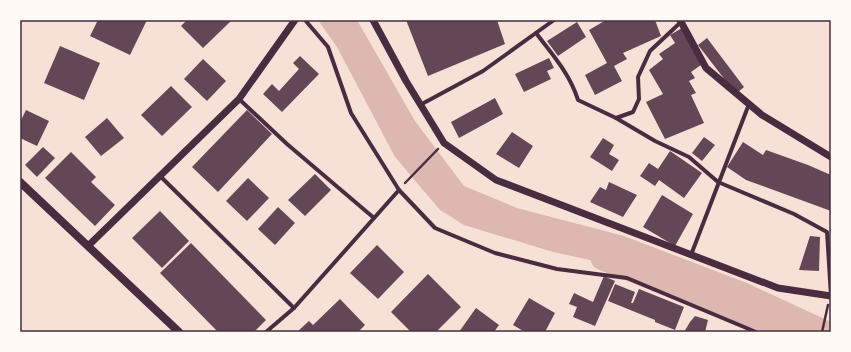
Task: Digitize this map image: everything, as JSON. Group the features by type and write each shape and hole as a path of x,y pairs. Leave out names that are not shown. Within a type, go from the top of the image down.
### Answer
{"main road":[{"path":"20,182 89,245 179,332"}],"street":[{"path":"89,245 159,175 239,99 295,20"},
{"path":"305,20 328,47 352,113 399,190 435,228 495,253 557,269 627,278 756,332"},
{"path":"373,20 420,105 444,143 496,180 691,256 778,288 831,296 827,232 794,214 718,182 689,157 655,141 616,118 578,100 575,89 560,64 536,33"},
{"path":"420,105 483,71 554,20"},
{"path":"616,118 633,112 639,99 638,76 650,51 681,21 706,68 762,115 831,157"},
{"path":"239,99 287,144 374,218"},
{"path":"691,256 749,104"},
{"path":"159,175 294,308"},
{"path":"266,332 294,308 399,190"}],"path":[{"path":"399,190 444,143"},
{"path":"822,332 827,312"}],"shaded area":[{"path":"318,20 357,20 415,121 464,186 517,208 624,236 747,283 831,322 831,332 786,332 691,289 622,267 553,252 464,225 440,210 395,157 337,47"}],"building":[{"path":"98,20 147,20 130,55 90,36"},
{"path":"187,20 232,20 203,48 181,26"},
{"path":"406,20 497,20 505,44 428,76"},
{"path":"606,20 655,20 661,36 623,53 627,59 614,66 622,81 595,95 585,75 607,63 589,30"},
{"path":"577,22 586,37 558,56 547,41"},
{"path":"682,28 701,65 691,72 695,78 689,81 696,93 691,95 704,123 665,139 646,102 663,94 649,70 663,59 659,54 675,43 670,35"},
{"path":"707,38 744,87 736,94 698,45"},
{"path":"60,46 100,63 84,100 44,83"},
{"path":"300,56 319,74 282,112 263,94 272,84 279,91 299,69 293,63"},
{"path":"549,58 554,68 547,71 551,79 524,92 515,74"},
{"path":"203,59 226,81 207,101 184,79"},
{"path":"171,86 192,107 162,136 141,115"},
{"path":"495,98 503,114 459,138 451,122"},
{"path":"26,110 49,121 37,146 20,138 20,122"},
{"path":"247,110 272,134 218,192 192,167"},
{"path":"107,118 124,138 101,156 85,137"},
{"path":"512,132 533,146 519,168 496,154"},
{"path":"704,137 715,145 702,161 692,153"},
{"path":"603,138 614,145 609,154 619,160 612,171 590,157"},
{"path":"743,142 763,155 766,150 831,175 831,211 746,180 727,167"},
{"path":"43,147 55,158 37,177 25,165"},
{"path":"670,151 702,173 684,198 659,180 655,186 640,176 649,163 658,169"},
{"path":"71,152 96,177 91,182 115,205 95,226 45,178"},
{"path":"315,174 331,190 305,216 288,200"},
{"path":"248,178 269,198 247,221 226,201"},
{"path":"609,182 637,195 623,217 590,202 600,187 606,190"},
{"path":"662,195 693,214 675,246 643,227"},
{"path":"278,207 295,223 275,245 258,229"},
{"path":"160,211 189,241 162,268 132,238"},
{"path":"810,236 820,237 819,271 799,270"},
{"path":"191,243 266,320 254,332 218,332 160,273"},
{"path":"377,245 404,272 378,299 350,273"},
{"path":"428,274 461,307 436,332 411,332 391,312"},
{"path":"604,276 615,281 595,326 573,317 577,307 569,304 574,293 593,302"},
{"path":"615,284 635,292 631,303 633,303 639,289 684,307 675,330 655,322 655,320 608,301"},
{"path":"529,298 555,313 545,332 525,332 513,325"},
{"path":"340,299 365,325 358,332 297,332 309,321 313,325"},
{"path":"476,308 499,325 494,332 459,332"},
{"path":"695,316 708,320 705,332 684,332 690,322"}],"waterway":[{"path":"603,258 713,302 803,332"}]}
